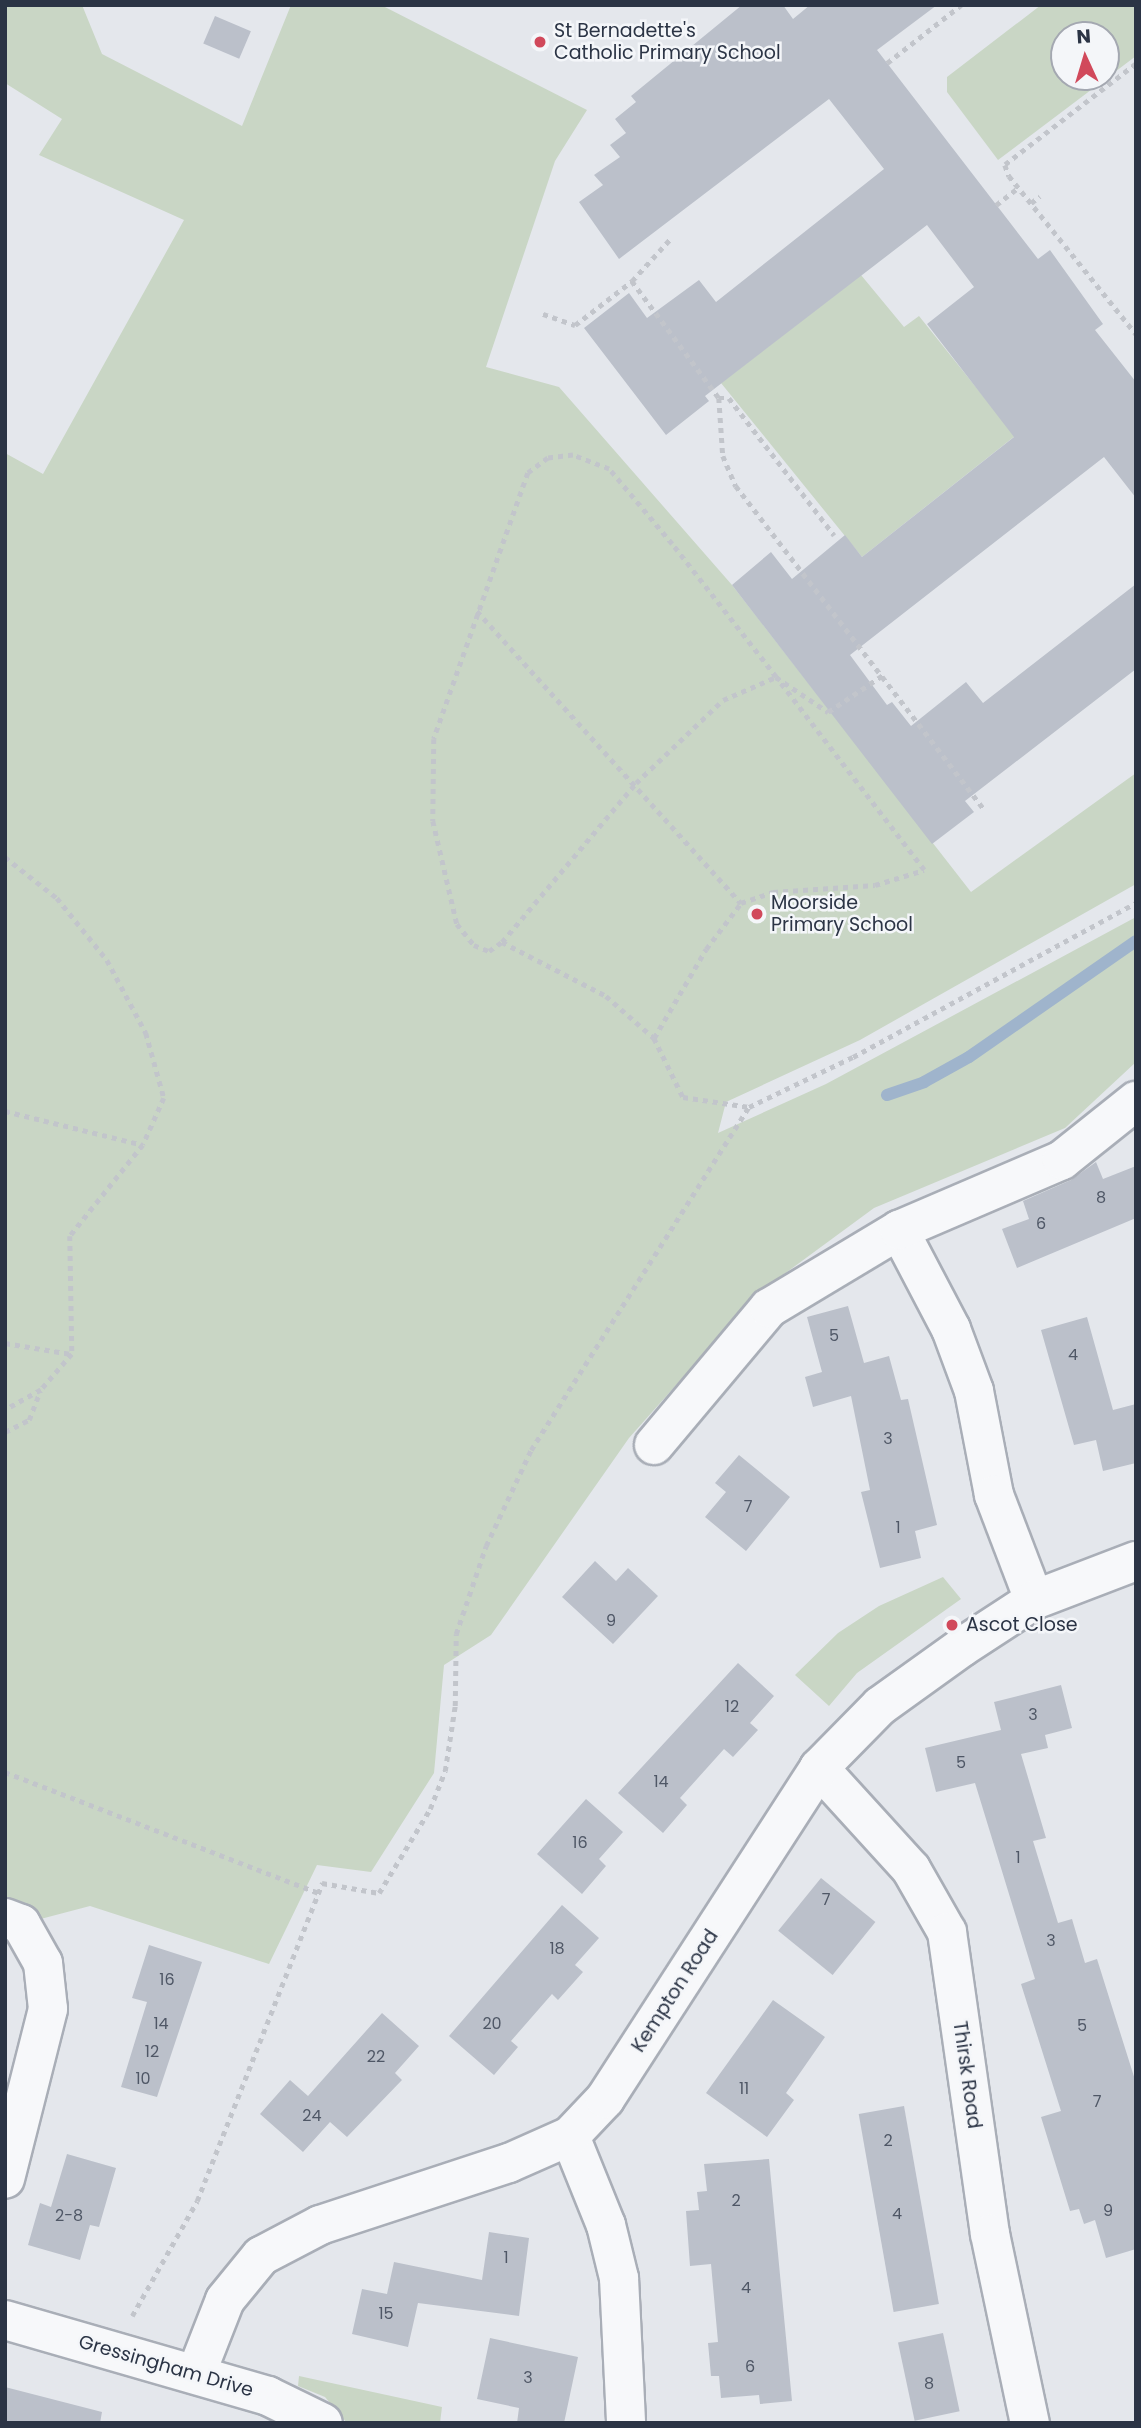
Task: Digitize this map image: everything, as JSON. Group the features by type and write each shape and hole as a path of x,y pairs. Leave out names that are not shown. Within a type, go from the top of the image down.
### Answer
{"street":[{"path":"654,1445 769,1308 899,1230 1062,1160 1136,1101"},
{"path":"899,1230 951,1329 974,1391 994,1495 1034,1600"},
{"name":"Kempton Road","path":"196,2374 225,2300 261,2256 320,2225 509,2163 570,2136 605,2099 819,1768 880,1706 1034,1600 1136,1561"},
{"name":"Thirsk Road","path":"819,1768 911,1869 947,1932 990,2234 1030,2423"},
{"path":"5,1918 22,1924 43,1963 48,2009 5,2179"},
{"path":"570,2136 606,2225 619,2277 626,2423"},
{"name":"Gressingham Drive","path":"5,2320 113,2349 268,2396 323,2423"}],"path":[{"path":"887,63 961,5"},
{"path":"1136,64 1005,165 1018,188 1136,334"},
{"path":"996,205 1018,188"},
{"path":"1031,203 1040,196"},
{"path":"543,314 575,325 632,281 672,237"},
{"path":"632,281 719,398 723,456 736,486 983,808"},
{"path":"719,398 729,398 834,535"},
{"path":"654,1038 706,949 741,903 773,892 875,885 924,870 776,677 609,469 573,455 548,458 528,472 434,739 433,821 457,924 481,948 489,951 502,942 636,783 723,700 776,677"},
{"path":"477,611 636,783 741,903"},
{"path":"776,677 828,712 883,675"},
{"path":"5,857 57,898 99,949 146,1033 164,1098 143,1145 70,1236 72,1354 41,1390 29,1420 5,1433"},
{"path":"113,2349 197,2201 322,1883 379,1893 430,1809 444,1771 455,1706 456,1634 486,1546 531,1450 749,1107 853,1057 1136,903"},
{"path":"502,942 606,996 654,1038 683,1097 749,1107"},
{"path":"5,1111 143,1145"},
{"path":"5,1343 72,1354"},
{"path":"5,1410 41,1390"},
{"path":"5,1772 318,1893"}],"green space":[{"path":"5,5 82,5 102,54 242,126 291,5 381,5 587,110 555,161 486,367 559,387 732,585 971,892 1136,773 1136,884 860,1040 726,1102 718,1133 826,1084 1136,917 1136,1062 1065,1128 874,1208 757,1294 629,1438 491,1635 444,1665 434,1773 371,1872 317,1865 269,1964 90,1906 14,1926 5,1922 5,453 43,474 184,220 39,155 62,119 5,83"},
{"path":"1041,5 1136,5 1136,56 1120,68 1120,21 1050,21 1050,91 1090,91 998,160 947,92 947,77"},
{"path":"861,275 904,327 919,316 1015,436 862,557 721,383"},
{"path":"943,1577 961,1599 857,1673 829,1706 795,1675 838,1633 879,1606"},
{"path":"299,2376 442,2407 440,2423 347,2423 325,2397 298,2386"}],"building":[{"path":"742,5 783,5 793,19 810,5 937,5 877,50 1038,259 1050,250 1103,324 1095,330 1136,382 1136,498 1104,457 850,655 887,705 892,702 911,726 966,682 983,703 1136,584 1136,669 965,801 974,812 932,844 732,585 771,552 792,579 845,535 862,557 1014,437 927,324 974,287 927,225 705,396 709,401 666,435 584,328 629,293 647,318 699,280 716,302 884,169 829,99 619,259 579,202 603,185 594,175 620,157 610,145 626,133 615,119 636,102 631,96"},
{"path":"215,16 251,31 239,59 203,44"},
{"path":"1096,1162 1103,1179 1136,1166 1136,1218 1017,1268 1002,1229 1029,1219 1023,1201 1071,1180"},
{"path":"848,1306 864,1363 889,1356 901,1400 908,1399 937,1525 915,1531 921,1558 880,1568 861,1492 870,1490 851,1396 813,1407 805,1377 822,1372 807,1317"},
{"path":"1087,1317 1113,1410 1136,1404 1136,1463 1103,1471 1096,1440 1074,1445 1041,1330"},
{"path":"739,1455 790,1497 746,1551 705,1517 726,1492 715,1483"},
{"path":"595,1561 616,1581 628,1568 658,1596 613,1644 562,1597"},
{"path":"738,1663 774,1696 750,1723 758,1730 733,1757 724,1749 680,1798 687,1805 663,1833 618,1793"},
{"path":"1061,1685 1072,1728 1045,1735 1048,1748 1021,1754 1046,1838 1033,1841 1058,1923 1072,1919 1085,1963 1097,1959 1136,2083 1136,2249 1106,2258 1095,2220 1084,2224 1079,2209 1070,2211 1041,2117 1061,2111 1021,1984 1035,1979 975,1783 936,1792 925,1748 1001,1730 994,1702"},
{"path":"586,1799 623,1832 599,1859 606,1866 582,1894 537,1854"},
{"path":"821,1878 875,1922 833,1975 778,1931"},
{"path":"562,1905 599,1938 575,1965 583,1972 558,2000 552,1994 511,2041 518,2047 494,2075 449,2036"},
{"path":"149,1945 202,1962 157,2097 121,2087 147,2002 132,1998"},
{"path":"773,2000 825,2037 786,2093 794,2100 767,2137 706,2093"},
{"path":"382,2013 419,2046 395,2073 402,2080 347,2137 330,2122 303,2152 260,2114 290,2080 308,2096"},
{"path":"904,2106 939,2304 894,2312 859,2114"},
{"path":"67,2154 116,2168 99,2227 90,2225 80,2260 28,2245 40,2203 51,2207"},
{"path":"769,2159 792,2401 760,2404 759,2395 721,2398 719,2376 711,2376 708,2343 718,2342 711,2264 690,2266 686,2211 699,2210 697,2192 707,2191 704,2164"},
{"path":"489,2232 529,2238 519,2316 418,2303 408,2347 352,2334 362,2289 387,2294 394,2262 482,2280"},
{"path":"943,2333 960,2411 915,2421 898,2343"},
{"path":"490,2338 578,2357 564,2423 517,2423 519,2408 477,2399"},
{"path":"5,2387 102,2412 100,2423 5,2423"}],"waterway":[{"path":"887,1095 924,1082 969,1057 1136,941"}],"place":[{"name":"St Bernadette's Catholic Primary School","path":"540,42"},
{"name":"Moorside Primary School","path":"757,914"},
{"name":"Ascot Close","path":"952,1625"}]}
